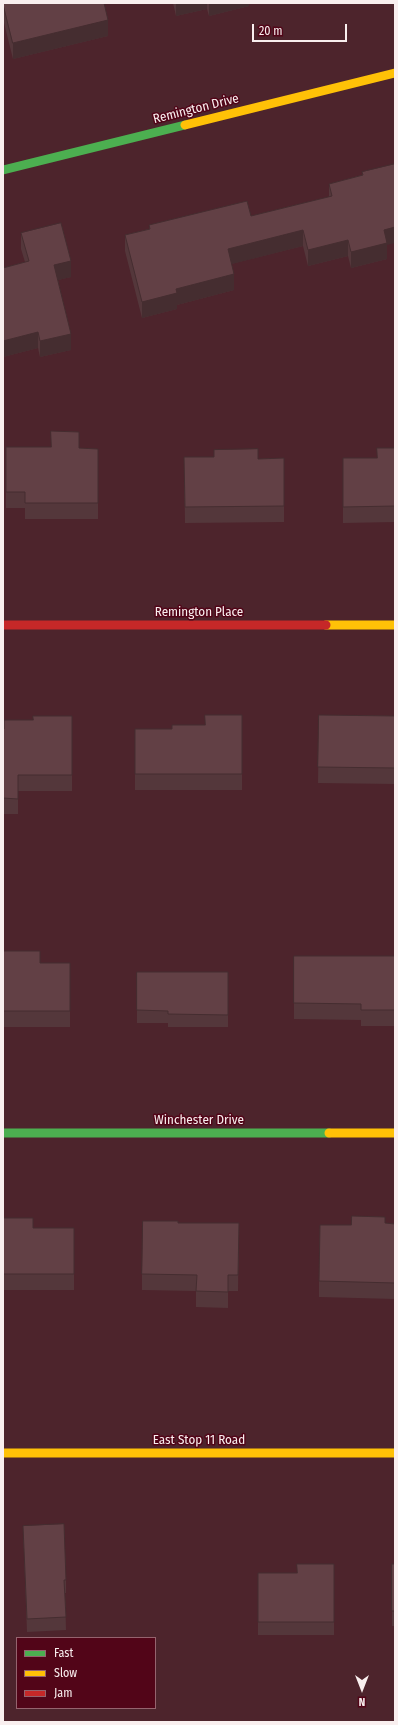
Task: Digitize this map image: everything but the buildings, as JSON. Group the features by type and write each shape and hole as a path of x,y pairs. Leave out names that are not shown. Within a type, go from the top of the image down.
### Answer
{"street":[{"name":"Remington Drive","path":"3,170 395,73"},
{"name":"Remington Place","path":"3,624 395,625"},
{"name":"Winchester Drive","path":"3,1133 395,1133"},
{"name":"East Stop 11 Road","path":"3,1452 395,1453"}],"traffic: fast":[{"path":"3,170 185,125"},
{"path":"3,1133 329,1133"}],"traffic: slow":[{"path":"185,125 395,73"},
{"path":"326,625 395,625"},
{"path":"329,1133 395,1133"},
{"path":"3,1453 395,1453"}],"traffic: jam":[{"path":"3,625 326,625"}]}
